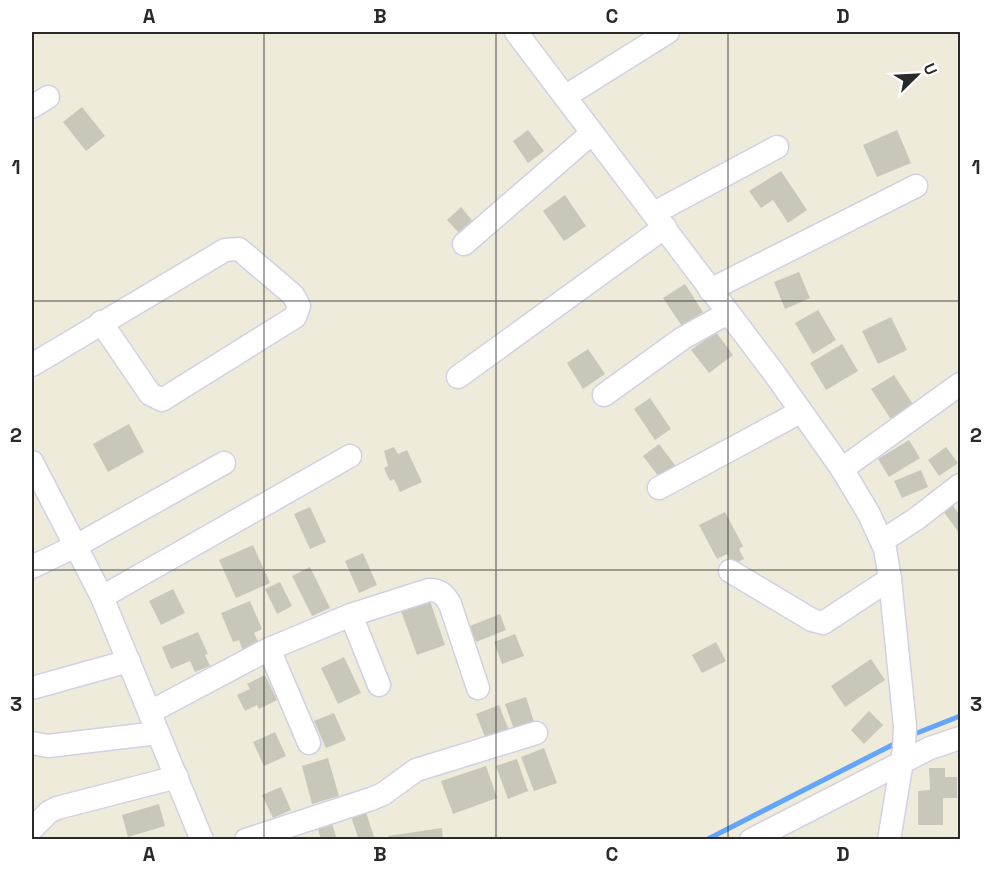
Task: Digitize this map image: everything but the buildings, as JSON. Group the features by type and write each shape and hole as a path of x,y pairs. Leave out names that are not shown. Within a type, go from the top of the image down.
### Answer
{"street":[{"path":"516,32 660,220 842,469 882,541 890,579 904,746 889,840"},
{"path":"566,96 668,32"},
{"path":"464,244 592,133"},
{"path":"458,377 660,220 777,147"},
{"path":"710,290 916,186"},
{"path":"32,365 101,322 233,248 239,249 293,295 299,306 295,317 162,400 150,394 101,322"},
{"path":"604,395 683,338 728,313"},
{"path":"842,469 960,384"},
{"path":"659,488 800,412"},
{"path":"102,597 350,456"},
{"path":"32,462 102,597 202,840"},
{"path":"32,567 76,546 224,463"},
{"path":"882,541 916,519 960,485"},
{"path":"730,571 812,620 823,623 890,579"},
{"path":"32,743 48,746 154,723 269,649 351,615 429,590 438,590 450,603 478,688"},
{"path":"351,615 380,685"},
{"path":"269,649 309,742"},
{"path":"32,688 129,661"},
{"path":"246,840 377,797 416,770 536,733"},
{"path":"751,840 904,746 930,748 960,738"},
{"path":"32,829 49,812 57,808 177,777"}],"waterway":[{"path":"912,735 960,716"},
{"path":"706,840 898,742"}]}
